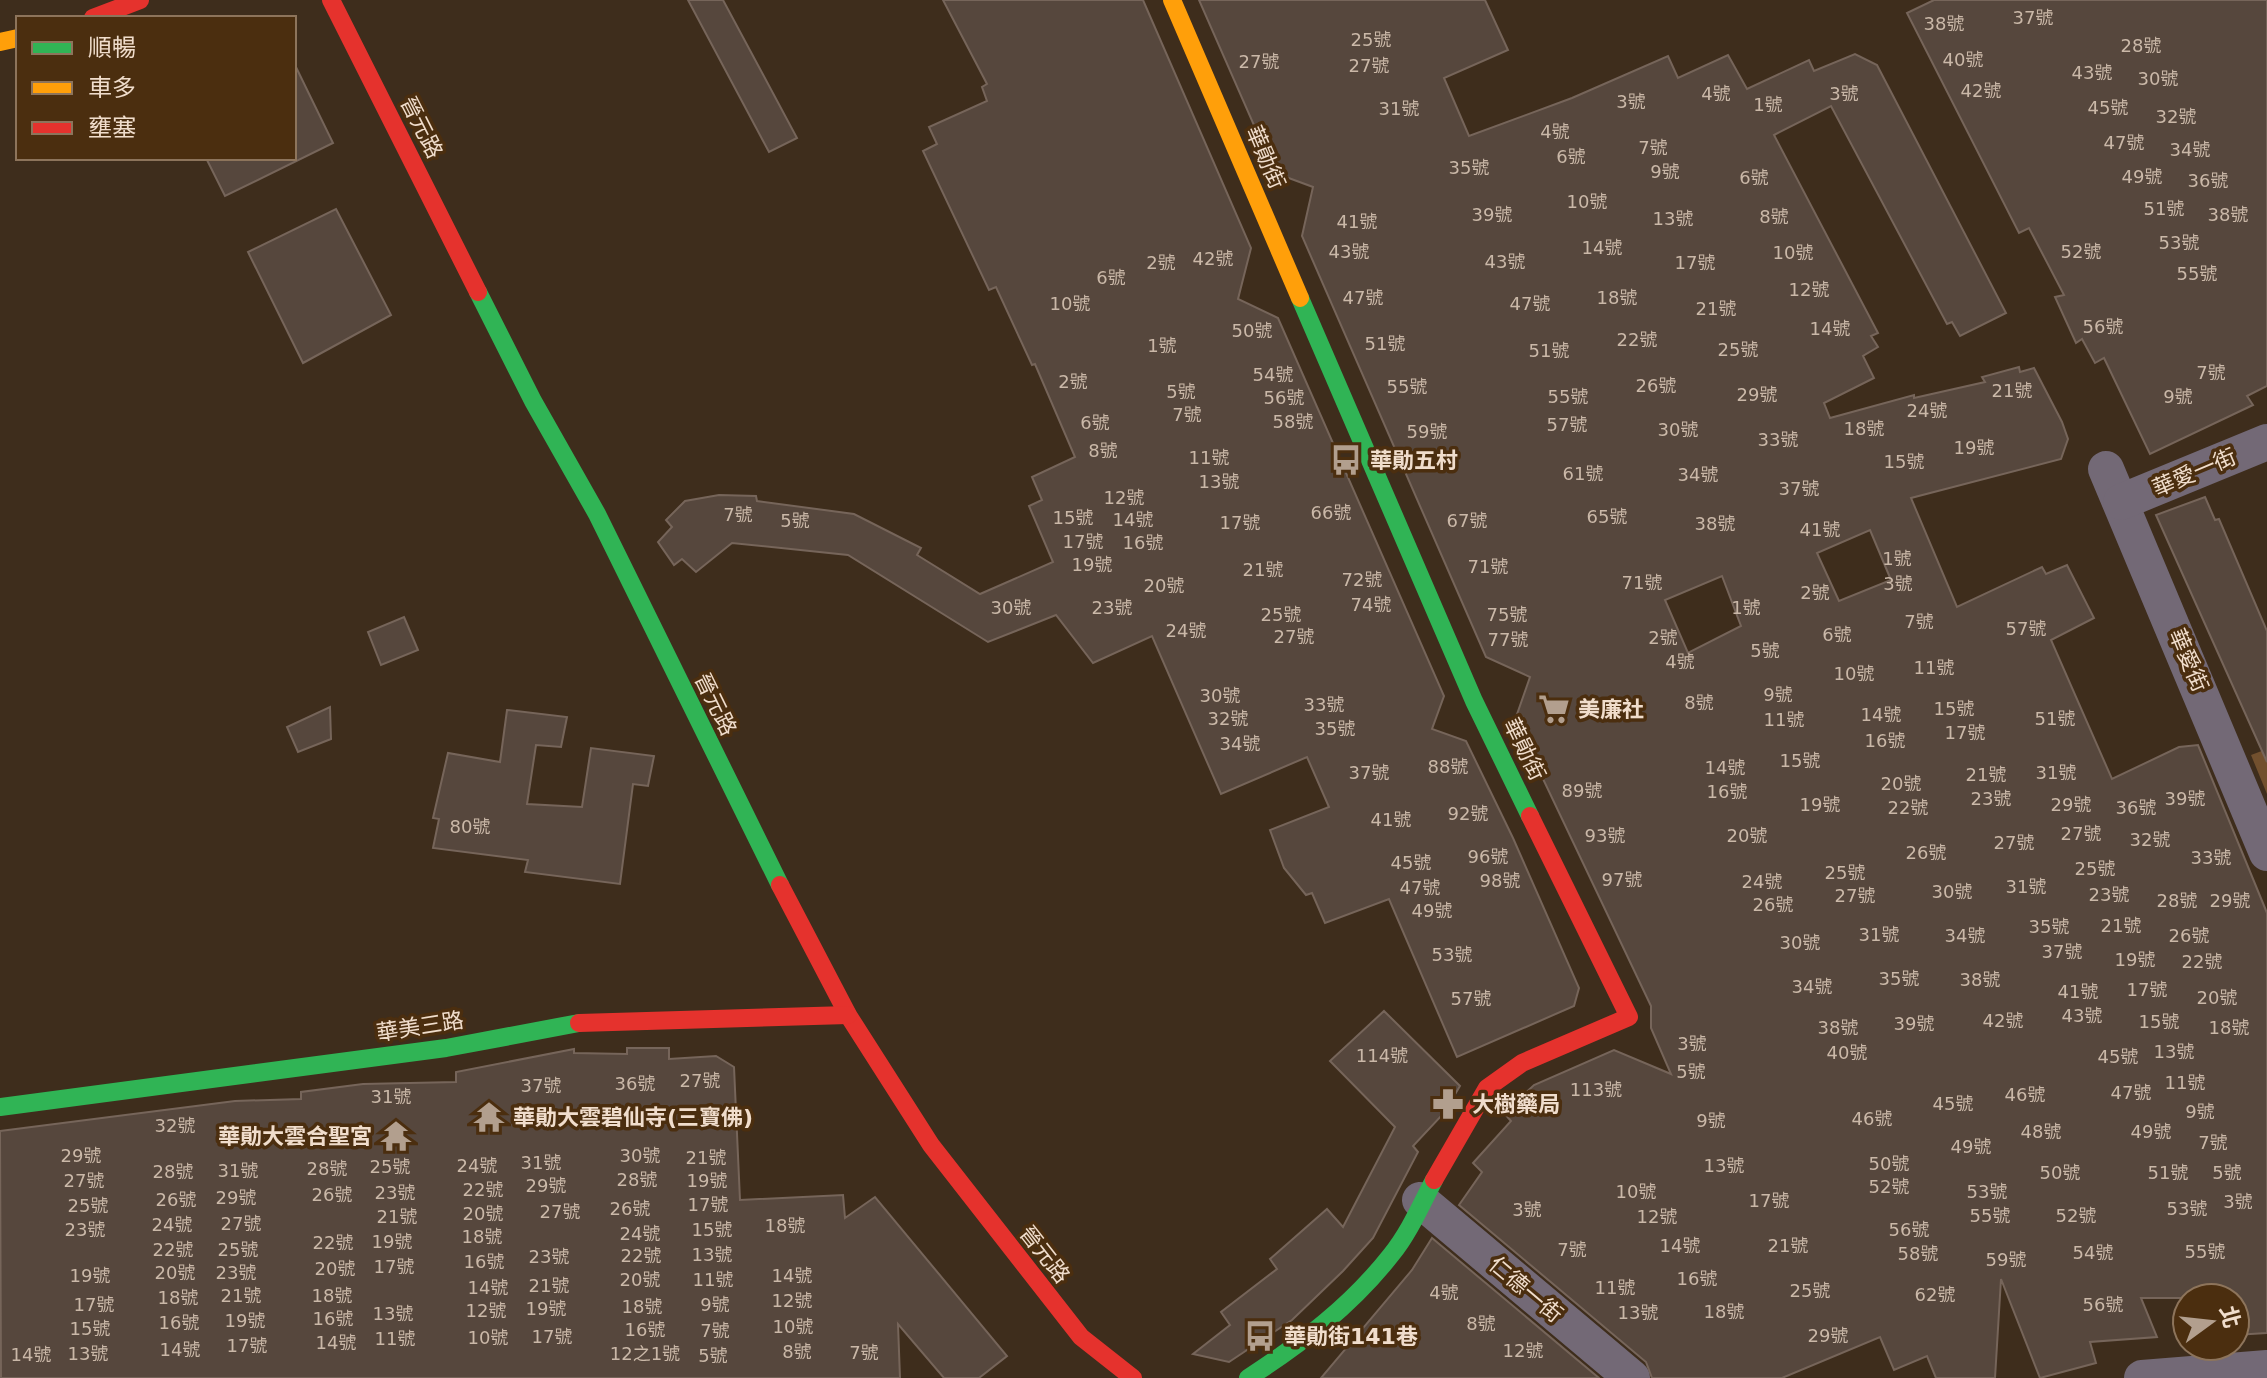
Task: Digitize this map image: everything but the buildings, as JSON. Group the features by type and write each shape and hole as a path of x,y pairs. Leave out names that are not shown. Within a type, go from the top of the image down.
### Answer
{"street":[{"path":"98,16 140,0"},
{"name":"晉元路","path":"331,0 533,401 597,514 721,770 848,1015 931,1145 1029,1274 1081,1337 1133,1378"},
{"name":"華勛街","path":"1172,0 1474,701 1629,1017 1522,1063 1487,1088 1455,1148 1420,1200 1393,1253 1346,1305 1307,1340 1248,1378"},
{"name":"華愛一街","path":"2121,502 2267,442"},
{"name":"華愛街","path":"2106,469 2267,853"},
{"name":"華美三路","path":"0,1107 416,1052 588,1021 848,1015"},
{"name":"仁德一街","path":"1420,1200 1632,1378"},
{"path":"2142,1378 2267,1368"}],"shaded area":[{"path":"2267,749 2267,794 2251,755"}],"traffic: fast":[{"path":"478,292 533,401 597,514 780,885"},
{"path":"1300,298 1474,701 1530,816"},
{"path":"0,1107 446,1048 579,1023"},
{"path":"1248,1378 1306,1337 1376,1273 1414,1219 1434,1180"}],"traffic: slow":[{"path":"1172,0 1300,298"},
{"path":"0,42 16,38"}],"traffic: jam":[{"path":"98,16 140,0"},
{"path":"331,0 478,292"},
{"path":"1434,1180 1487,1088 1522,1063 1629,1017 1530,816"},
{"path":"780,885 848,1015 931,1145 1081,1337 1133,1378"},
{"path":"579,1023 848,1015"}],"place":[{"name":"華勛五村","path":"1346,460"},
{"name":"美廉社","path":"1554,709"},
{"name":"大樹藥局","path":"1448,1104"},
{"name":"華勛大雲碧仙寺(三寶佛)","path":"489,1117"},
{"name":"華勛大雲合聖宮","path":"396,1136"},
{"name":"華勛街141巷","path":"1260,1336"}]}
